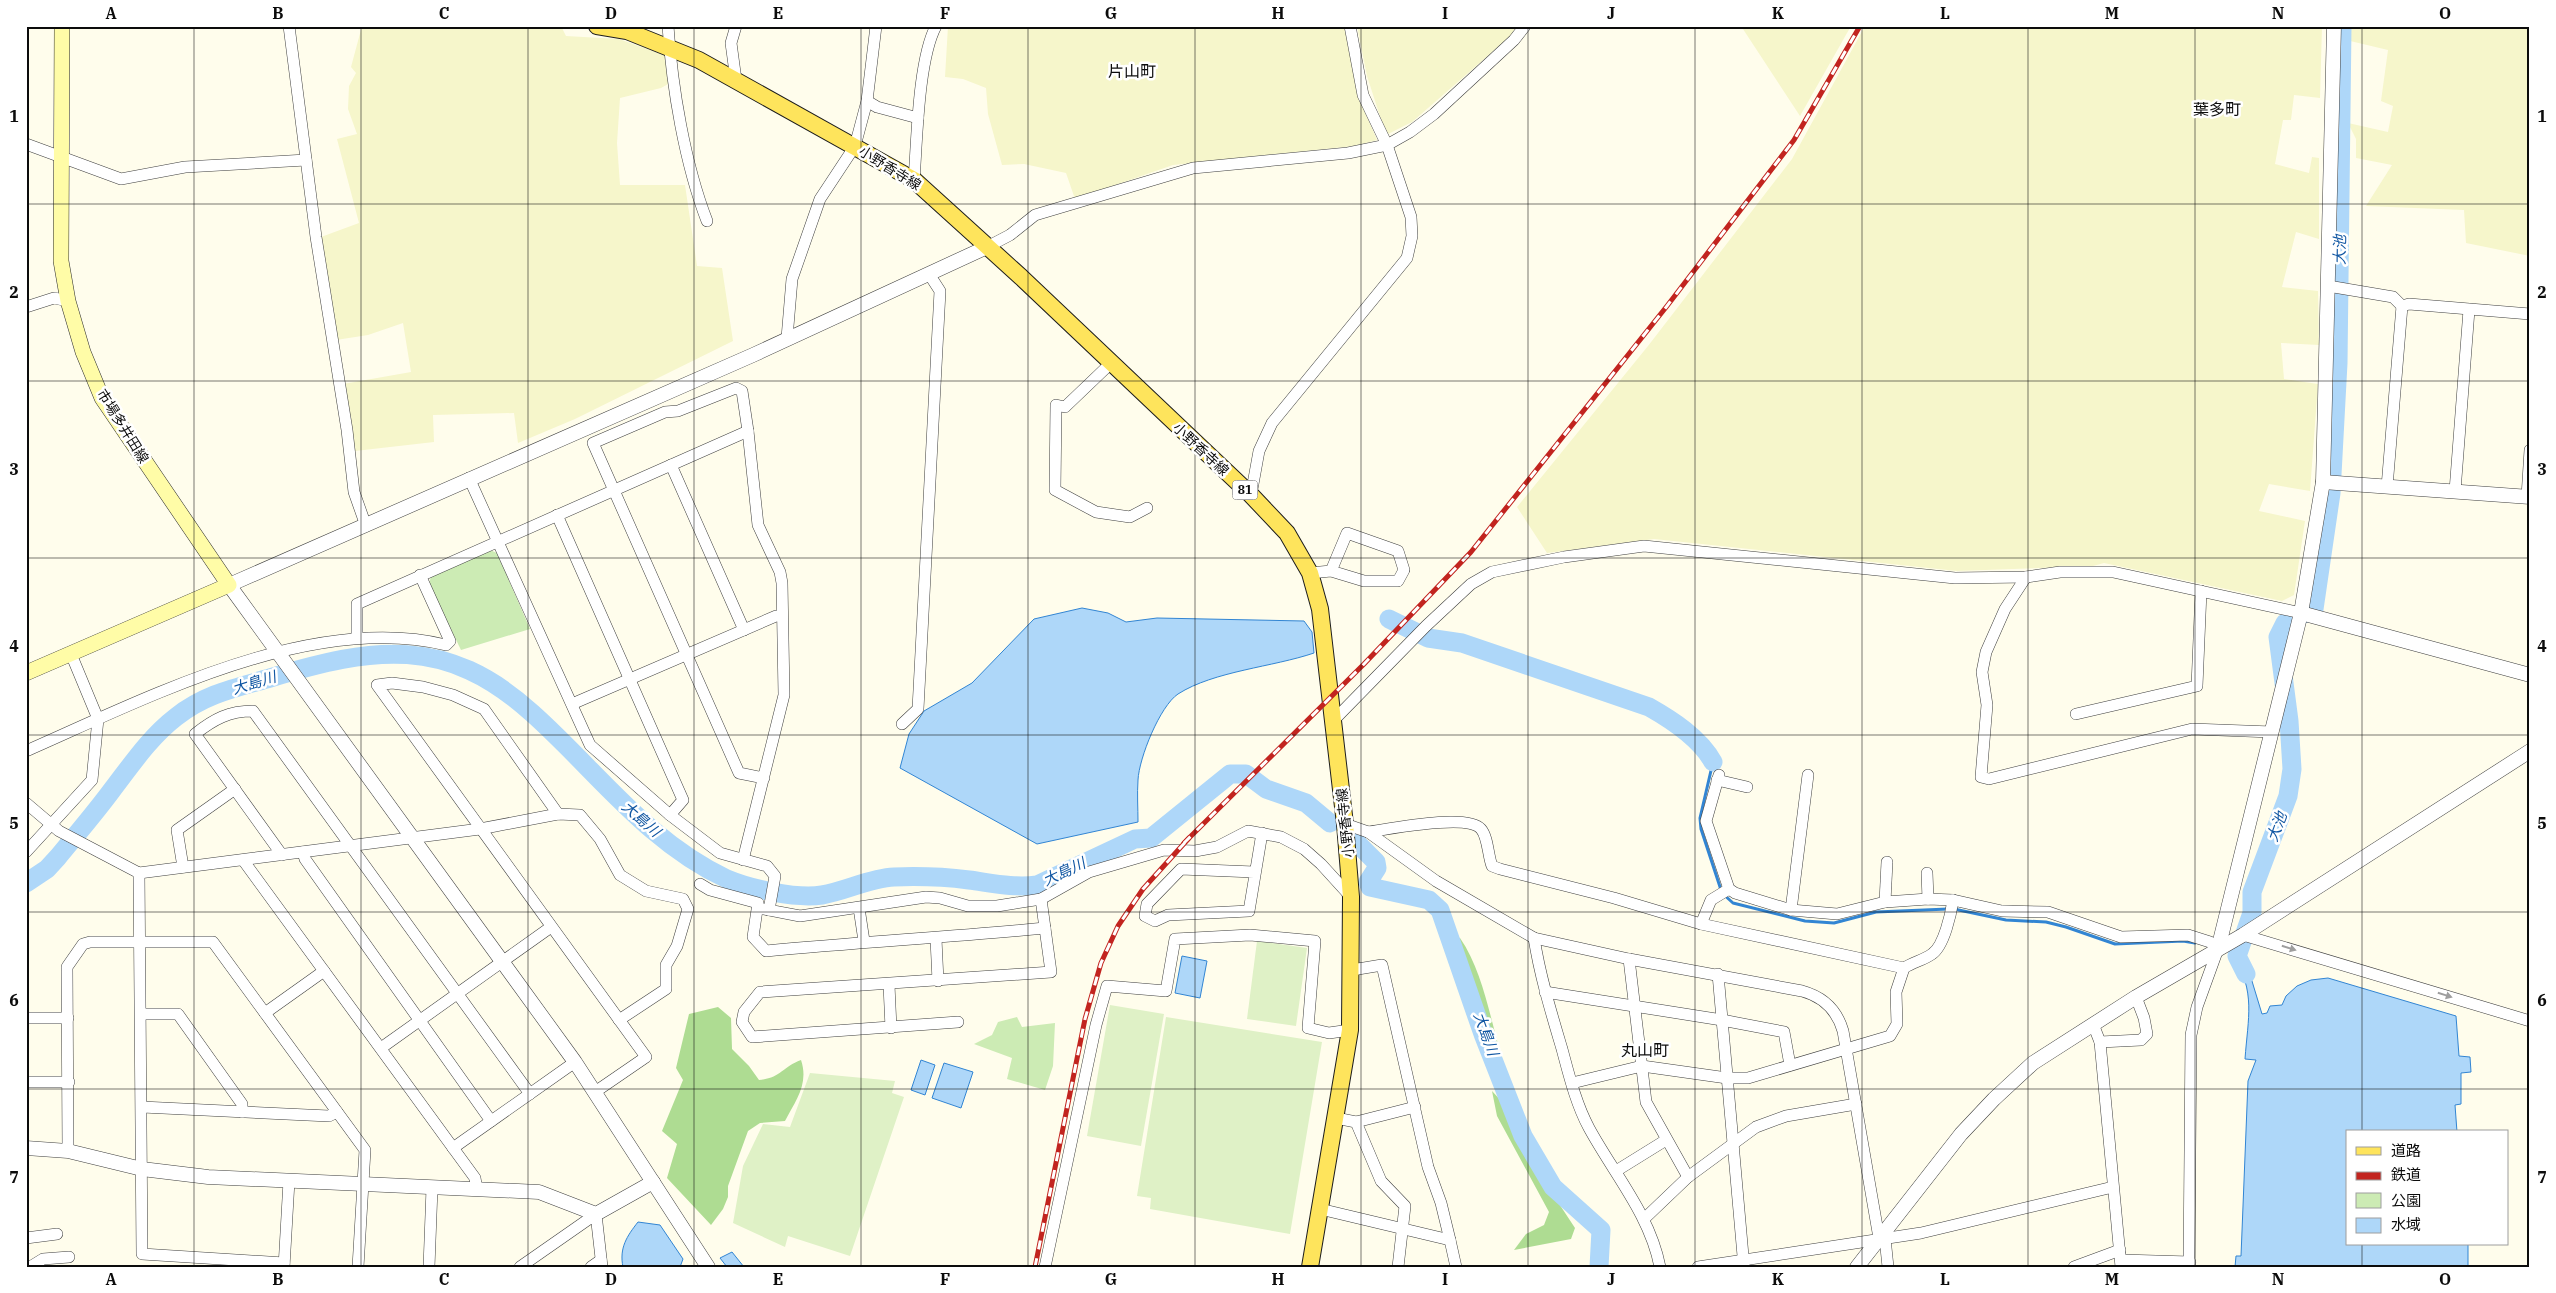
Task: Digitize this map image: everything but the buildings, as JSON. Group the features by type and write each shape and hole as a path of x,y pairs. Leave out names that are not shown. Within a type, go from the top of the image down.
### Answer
{"main road":[{"name":"市場多井田線","path":"62,26 61,261 68,301 84,352 102,398 229,584"},
{"name":"小野香寺線","path":"597,26 627,31 669,47 736,80 914,180 988,247 1251,495 1287,533 1310,573 1320,609 1345,824 1351,897 1352,970 1350,1030 1310,1267"},
{"path":"26,673 229,584"}],"street":[{"path":"289,26 306,160 354,492 366,526"},
{"path":"668,26 669,47 695,189 707,221"},
{"path":"736,26 731,44 736,80"},
{"path":"787,338 792,279 820,198 855,146 868,101 876,26"},
{"path":"914,180 918,118 928,49 936,26"},
{"path":"1251,495 1259,451 1272,422 1407,258 1412,236 1411,216 1387,145 1364,95 1350,26"},
{"path":"708,1267 575,1062 229,584 366,526 930,274 1010,235 1036,215 1193,168 1348,153 1387,145 1410,132 1434,114 1514,40 1525,26"},
{"path":"2074,1267 2121,1259 2190,1264 2191,1035 2197,1007 2218,950 2301,613 2323,482 2334,26"},
{"path":"868,101 878,107 918,118"},
{"path":"26,144 96,168 121,179 185,167 306,160"},
{"path":"902,724 918,709 940,291 930,274"},
{"path":"2328,286 2393,297 2402,306 2530,314"},
{"path":"26,307 54,298 68,301"},
{"path":"2387,487 2402,306"},
{"path":"2455,491 2469,310"},
{"path":"1110,364 1065,408 1056,405 1055,490 1096,512 1130,518 1147,508"},
{"path":"743,860 764,778 784,695 780,572 758,525 742,391 736,388 678,412 665,412 593,443 739,773 764,778"},
{"path":"357,638 357,604 748,431"},
{"path":"2323,482 2528,497 2530,450"},
{"path":"671,465 744,630"},
{"path":"470,478 590,745 670,815 720,853 767,866 775,876 752,937 766,951 864,941 936,939 1045,928"},
{"path":"556,515 682,800 670,815"},
{"path":"1310,573 1331,571 1364,581 1398,581 1404,570 1398,551 1347,534 1331,571"},
{"path":"1333,721 1426,626 1471,584 1492,572 1564,557 1644,546 1955,578 2026,577 2060,572 2113,572 2301,613 2530,674"},
{"path":"26,750 203,676 281,655 357,638 384,636 446,645 450,641 420,575"},
{"path":"2026,577 2005,609 1986,652 1982,672 1987,705 1981,777 1989,779 2192,728 2272,732"},
{"path":"2076,714 2197,686 2201,591"},
{"path":"572,704 776,616 782,616"},
{"path":"26,852 55,828 92,780 98,719 71,654"},
{"path":"558,814 484,709 453,695 423,687 392,683 377,685 646,1057 594,1092"},
{"path":"282,855 195,734 211,721 235,711 253,711 530,1094"},
{"path":"1857,1267 1882,1238 1961,1134 1994,1099 2033,1063 2136,997 2243,935 2530,751"},
{"path":"1791,910 1808,775"},
{"path":"1725,891 1706,821 1718,778 1747,787"},
{"path":"183,867 177,830 235,789"},
{"path":"26,803 55,828 81,844 139,873 480,829 558,814 580,815 600,839 620,875 646,891 683,899 688,910 677,946 666,965 666,989 619,1020"},
{"path":"1368,832 1439,823 1474,823 1483,831 1492,866 1614,898 1701,924 1904,968 1933,954 1939,946 1952,906"},
{"path":"1345,824 1368,832 1436,881 1534,938 1629,959 1802,991 1818,997 1837,1015 1847,1048 1888,1267"},
{"path":"700,884 710,890 758,903 763,909 800,916 926,897 940,898 968,906 997,906 1041,898 1089,872 1141,856 1164,850 1195,851 1217,847 1235,836 1248,831 1281,837 1304,849 1321,864 1351,897"},
{"path":"1254,872 1181,870 1147,904 1145,916 1155,921 1168,915 1248,911 1262,833"},
{"path":"303,852 305,859 491,1121"},
{"path":"243,860 475,1178 477,1190"},
{"path":"1885,902 1887,862"},
{"path":"139,873 142,1254 216,1263 284,1265 289,1181"},
{"path":"1927,873 1928,899"},
{"path":"1701,924 1711,900 1725,891 1791,910 1836,914 1885,902 1928,899 1952,906 2002,911 2048,912 2121,937 2188,935 2210,942 2218,950"},
{"path":"958,1022 752,1037 742,1022 744,1012 760,992 889,985 1051,972 1041,898"},
{"path":"859,908 864,941"},
{"path":"381,1048 551,927"},
{"path":"1045,1267 1096,1025 1107,986 1166,992 1175,938 1250,935 1315,940 1308,1028 1329,1033 1350,1030"},
{"path":"2243,935 2530,1021"},
{"path":"1534,938 1545,992 1572,1083 1589,1127 1644,1219 1657,1253 1660,1267"},
{"path":"936,939 938,981"},
{"path":"68,1150 67,967 83,944 90,942 140,941 213,942 365,1150 358,1267"},
{"path":"1629,959 1646,1102 1688,1177"},
{"path":"1352,970 1382,965 1428,1167 1441,1203 1456,1267"},
{"path":"1572,1083 1642,1066 1728,1078 1748,1078 1890,1036 1898,1024 1896,992 1904,968"},
{"path":"265,1014 324,971"},
{"path":"1718,974 1744,1263"},
{"path":"889,985 891,1028"},
{"path":"1545,992 1722,1020 1784,1032 1790,1065"},
{"path":"2100,1042 2141,1040 2147,1034 2144,1018 2136,997"},
{"path":"141,1014 178,1014 242,1104 242,1112"},
{"path":"26,1018 68,1018"},
{"path":"2093,1024 2100,1042 2121,1259"},
{"path":"453,1148 575,1062"},
{"path":"26,1082 69,1082"},
{"path":"1644,1219 1688,1177 1756,1127 1773,1120 1856,1104"},
{"path":"142,1107 329,1116 337,1112"},
{"path":"1336,1118 1356,1122 1415,1107"},
{"path":"1356,1122 1381,1181 1405,1206 1398,1267"},
{"path":"1616,1171 1666,1140"},
{"path":"26,1148 68,1150 142,1169 208,1177 539,1192 596,1214"},
{"path":"520,1267 596,1214 653,1182"},
{"path":"1698,1267 1744,1263 1930,1231 2113,1187"},
{"path":"429,1267 432,1188"},
{"path":"1320,1209 1450,1240"},
{"path":"591,1267 602,1263 596,1214"},
{"path":"26,1238 58,1234"},
{"path":"30,1267 43,1259 69,1257"}],"green space":[{"path":"362,26 561,26 566,36 619,39 667,56 670,83 661,88 620,98 617,143 620,185 685,185 697,266 722,268 733,341 575,419 518,443 514,413 433,415 434,442 355,451 343,384 411,372 403,323 368,335 336,340 321,237 359,223 337,139 357,134 348,109 349,86 356,73 351,67"},
{"path":"948,26 1344,26 1364,110 1377,140 1354,146 1173,165 1075,199 1066,173 1024,164 1002,165 988,114 986,88 963,79 945,77"},
{"path":"1357,26 1522,26 1412,122 1386,135 1367,76"},
{"path":"1741,26 1851,26 1800,116"},
{"path":"1865,26 2322,26 2320,98 2294,95 2291,120 2283,120 2275,164 2309,173 2312,157 2319,158 2319,239 2296,232 2282,287 2318,291 2319,345 2281,343 2284,379 2318,384 2310,491 2269,484 2259,511 2305,521 2294,595 2282,601 2104,563 2093,566 1957,571 1654,539 1547,553 1517,507 1648,346 1792,159"},
{"path":"2347,26 2530,26 2530,256 2466,243 2464,210 2366,206 2392,165 2356,158 2356,139 2348,123 2388,132 2393,106 2381,101 2388,50 2346,40"},
{"path":"490,550 497,553 530,629 461,650 429,584 431,576"},
{"path":"1453,936 1460,938 1474,964 1484,992 1500,1051 1483,1019"},
{"path":"1257,941 1307,948 1296,1026 1247,1019"},
{"path":"1110,1005 1164,1014 1141,1146 1087,1136"},
{"path":"718,1007 731,1018 732,1049 749,1066 759,1080 777,1075 801,1060 803,1077 800,1092 785,1121 760,1123 748,1131 728,1186 728,1197 723,1209 711,1225 667,1178 677,1144 662,1131 683,1080 676,1068 689,1014"},
{"path":"1017,1017 1022,1027 1055,1023 1053,1066 1045,1090 1007,1079 1012,1058 974,1044 992,1035 998,1022"},
{"path":"1166,1017 1322,1042 1290,1234 1150,1209 1151,1198 1137,1196"},
{"path":"810,1073 895,1081 892,1093 904,1097 850,1256 788,1236 785,1247 733,1223 743,1166 763,1124 790,1127"},
{"path":"1492,1091 1504,1104 1523,1149 1575,1228 1571,1239 1514,1250 1526,1234 1544,1225 1549,1212 1497,1116"}],"water":[{"path":"1082,608 1108,613 1126,622 1157,618 1304,621 1312,632 1314,653 1209,680 1192,686 1171,700 1164,709 1146,746 1139,770 1138,822 1037,844 900,768 909,734 924,711 972,683 1034,619"},
{"path":"2237,950 2248,968 2262,1014 2267,1013 2270,1006 2282,1005 2286,996 2297,986 2311,980 2328,978 2456,1016 2459,1056 2470,1057 2471,1072 2461,1073 2461,1104 2455,1105 2457,1130 2346,1130 2346,1246 2468,1246 2468,1267 2235,1267 2236,1256 2241,1256 2248,1081 2256,1060 2245,1059 2249,1017 2248,993 2240,968 2233,955"},
{"path":"1182,956 1207,961 1200,998 1175,993"},
{"path":"921,1060 935,1065 925,1095 911,1090"},
{"path":"944,1063 973,1072 961,1108 932,1098"},
{"path":"638,1222 660,1225 683,1259 680,1267 623,1267 623,1248 630,1232"},
{"path":"732,1252 744,1267 727,1267 720,1258"}],"waterway":[{"name":"大池","path":"2246,974 2237,956 2252,913 2252,892 2288,796 2292,769 2289,721 2278,637 2285,623 2314,609 2331,493 2338,363 2342,26"},
{"path":"1389,619 1428,638 1462,643 1649,707 1693,737 1713,762"},
{"name":"大島川","path":"26,883 47,869 92,816 150,742 187,709 209,697 307,667 342,659 375,655 407,655 438,659 469,670 500,688 532,713 624,804 672,845 698,864 727,879 774,892 800,896 822,895 876,880 903,877 951,878 1011,886 1037,885 1135,839 1151,838 1230,774 1246,774 1266,789 1306,803 1330,823"},
{"path":"1713,762 1700,818 1701,829 1722,893 1733,903 1805,921 1834,923 1876,912 1948,909"},
{"name":"大島川","path":"1352,838 1376,862 1377,868 1368,882 1370,887 1429,900 1440,910 1483,1034 1523,1136 1553,1187 1601,1230 1599,1267"},
{"path":"1954,909 2006,920 2046,922 2115,944 2183,941 2195,943"}],"railway":[{"path":"1184,843 1364,664 1471,552 1667,306 1794,140 1860,26"},
{"path":"1035,1267 1085,1019 1101,963 1118,926 1143,889 1189,838"}],"district":[{"name":"片山町","path":"1132,71"},
{"name":"葉多町","path":"2217,109"},
{"name":"丸山町","path":"1645,1050"}]}
